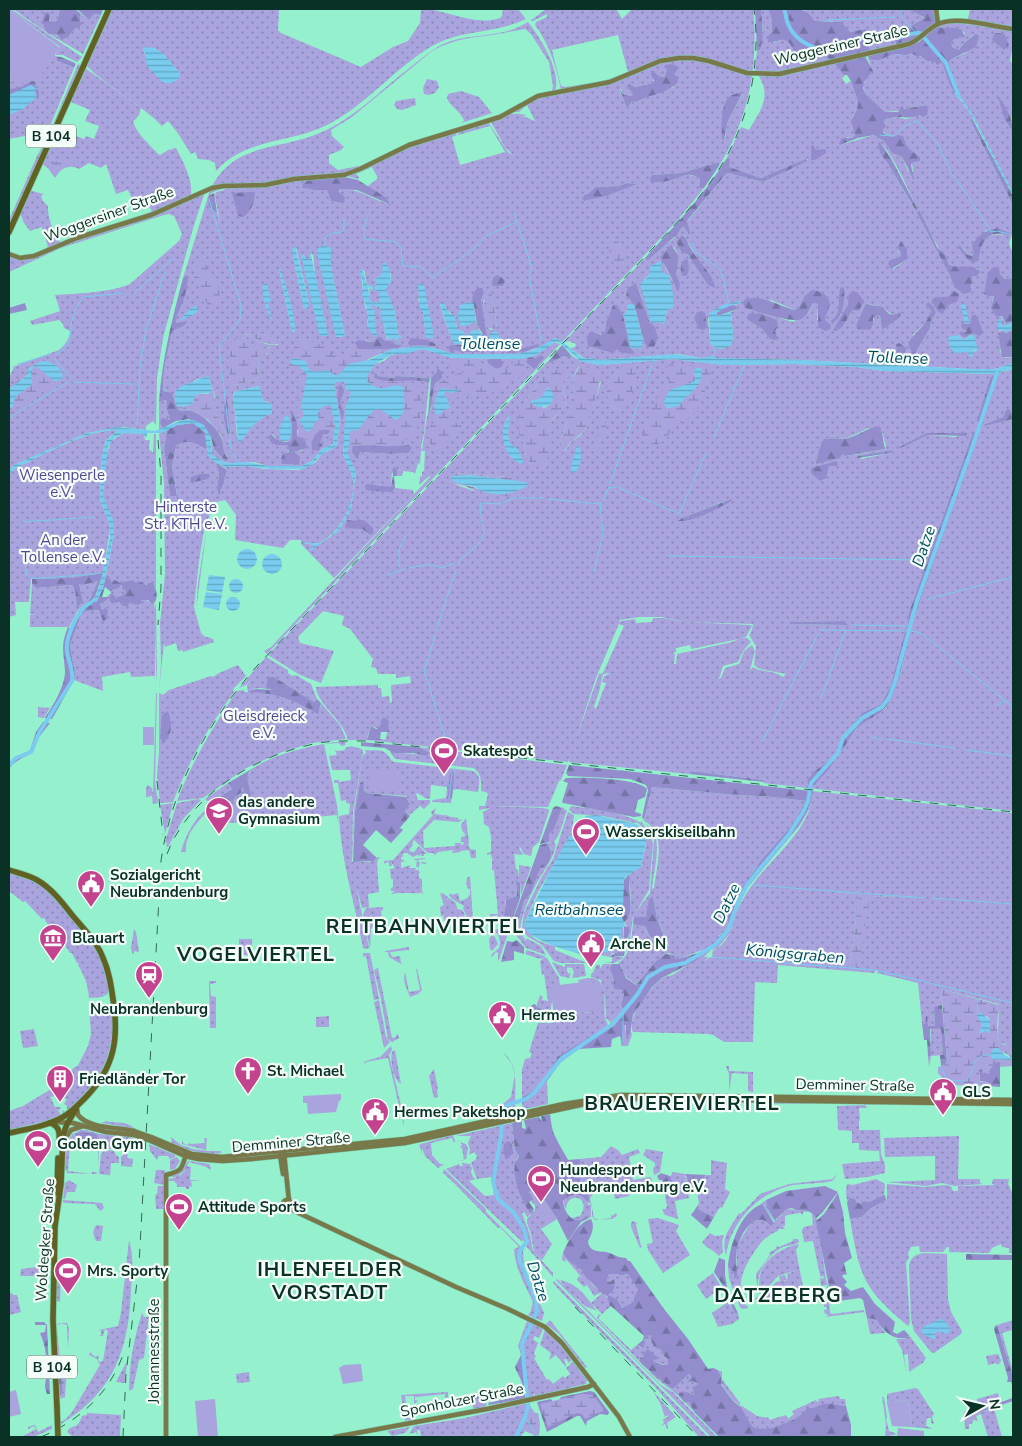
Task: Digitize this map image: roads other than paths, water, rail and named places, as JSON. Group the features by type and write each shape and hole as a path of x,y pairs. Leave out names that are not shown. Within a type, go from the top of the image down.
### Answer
{"main road":[{"name":"B 104","path":"9,232 109,9"},
{"path":"936,9 938,24 958,21 1013,29"},
{"name":"Woggersiner Straße","path":"9,254 20,258 34,256 77,238 142,218 212,188 265,185 294,179 344,175 409,145 500,118 538,96 610,82 660,61 693,58 747,73 779,74 897,48 918,40 938,24"},
{"name":"B 104","path":"9,870 38,881 52,892 92,940 106,965 114,1010 115,1037 113,1051 101,1080 79,1105 65,1116 50,1123"},
{"name":"Demminer Straße","path":"79,1105 78,1116 82,1120 107,1128 134,1133 186,1154 209,1160 223,1161 405,1143 594,1098 621,1094 1013,1100"},
{"name":"Demminer Straße","path":"520,1116 623,1098 1013,1104"},
{"name":"Woldegker Straße","path":"57,1437 50,1320 53,1220 64,1133 68,1122 79,1105"},
{"name":"Demminer Straße","path":"50,1123 68,1122 106,1132 134,1133"},
{"path":"9,1133 50,1123"},
{"name":"Woldegker Straße","path":"50,1123 58,1128 60,1176"},
{"path":"63,1143 69,1133 75,1128 90,1127"},
{"name":"Demminer Straße","path":"186,1154 222,1157 282,1154"},
{"name":"Johannesstraße","path":"166,1437 166,1175 180,1170 186,1154"},
{"path":"282,1154 288,1204 298,1214 535,1322 556,1336 619,1417 630,1437"},
{"path":"209,1160 215,1166"},
{"name":"Sponholzer Straße","path":"334,1437 528,1401 594,1384"}],"water":[{"path":"149,47 163,54 180,73 176,81 171,83 162,82 147,66 143,50"},
{"path":"31,85 34,87 37,97 23,109 9,115 9,95"},
{"path":"957,92 973,115 1013,196 972,116 957,95"},
{"path":"325,245 331,249 331,267 345,336 336,337 317,253 318,248"},
{"path":"295,246 309,302 308,307 304,309 293,256 292,248"},
{"path":"309,250 327,336 321,336 319,333 301,255 309,260"},
{"path":"661,261 661,271 669,276 673,293 673,308 667,310 664,324 651,322 640,284 650,274 650,266"},
{"path":"384,262 389,268 391,282 386,289 395,312 398,334 402,337 396,339 400,341 399,343 396,341 394,338 389,340 384,332 382,315 379,313 382,312 380,310 381,305 376,308 374,305 371,305 375,311 374,314 377,315 374,317 377,337 367,327 367,312 362,296 363,287 359,274 362,268 367,285 369,286 371,283 375,293 370,287 368,288 370,300 374,303 379,302 379,294 381,292 374,288 378,282 373,280 381,274"},
{"path":"279,269 281,269 293,310 294,333 292,332"},
{"path":"421,283 424,285 434,336 432,338 426,338 423,312 420,310 418,285"},
{"path":"263,284 267,284 271,301 268,303 272,321 265,303"},
{"path":"741,301 741,303 729,306 716,313 718,316 731,312 732,344 722,349 711,345 709,313 723,305"},
{"path":"468,302 473,304 476,322 461,326 458,319 459,306"},
{"path":"440,303 444,303 450,314 454,314 457,329 464,332 468,344 453,343"},
{"path":"630,303 634,305 643,340 641,349 630,347 624,315"},
{"path":"965,304 969,323 967,324 964,321 961,305"},
{"path":"197,306 198,311 179,321 190,309"},
{"path":"1002,318 1001,324 1003,326 1013,323 1013,329 1006,332 998,330 997,321"},
{"path":"475,330 480,332 482,337 480,342 475,344 470,342 468,337 470,332"},
{"path":"494,331 498,332 500,343 497,345 490,342 489,335"},
{"path":"974,334 978,351 974,350 972,357 970,357 968,352 955,353 950,348 948,337 959,335 963,340"},
{"path":"555,338 559,339 581,357 600,360 674,354 701,358 712,356 717,358 801,360 970,369 995,369 1013,363 1013,369 1001,372 997,376 994,374 884,371 856,367 795,364 725,365 673,359 600,365 580,361 560,343 556,342 536,355 521,359 452,358 422,349 406,354 393,354 375,364 367,376 367,381 377,388 403,387 404,410 396,420 376,409 359,429 350,432 348,453 356,474 351,509 339,531 310,551 314,545 303,542 319,543 333,533 345,517 352,498 353,480 343,451 345,409 351,392 345,389 345,382 336,382 334,386 340,419 337,446 321,455 312,465 303,469 270,469 247,466 226,467 212,460 208,455 205,432 193,423 177,425 162,433 147,433 147,437 144,434 124,433 114,438 108,447 103,496 113,520 114,534 103,588 97,601 92,604 87,604 94,599 100,584 110,537 109,522 100,500 102,455 106,441 118,430 105,431 79,438 18,467 9,474 14,465 87,433 117,427 155,431 182,420 194,420 204,425 210,435 212,455 226,463 246,462 268,466 302,466 313,460 322,449 333,444 335,426 330,404 321,408 318,413 319,419 314,423 313,428 307,432 299,420 303,417 301,407 307,375 299,366 290,362 293,358 306,361 309,370 315,372 327,370 335,375 339,375 348,364 369,360 390,350 418,346 454,354 517,354 534,350"},
{"path":"44,361 58,367 62,373 62,380 54,381 36,366 32,371 32,384 17,396 14,407 9,406 9,389 28,375 28,369"},
{"path":"697,368 701,368 702,375 701,381 695,389 679,406 668,408 665,406 664,401 670,390 696,380 694,371"},
{"path":"209,376 212,391 210,393 198,394 192,404 181,407 177,406 175,396 180,387"},
{"path":"260,386 263,401 272,404 272,413 257,422 240,442 238,441 233,392"},
{"path":"548,387 554,396 551,404 543,407 534,405 531,400 540,398"},
{"path":"443,388 459,391 445,392 444,395 450,408 444,410 439,415 436,414 434,406 438,391"},
{"path":"509,415 509,441 519,451 522,464 511,457 503,441 503,429"},
{"path":"285,416 288,416 292,428 289,440 281,441 279,429"},
{"path":"577,446 580,449 581,461 579,468 574,473 571,466"},
{"path":"468,475 526,482 529,485 511,493 492,494 451,479 452,476"},
{"path":"247,549 254,552 257,559 254,566 247,569 240,566 237,559 240,552"},
{"path":"272,554 279,557 282,564 279,571 272,574 265,571 262,564 265,557"},
{"path":"209,575 225,577 222,593 206,590"},
{"path":"233,579 239,579 243,586 239,593 233,593 229,589 229,583"},
{"path":"206,592 222,594 219,610 203,607"},
{"path":"230,597 236,597 240,604 236,611 230,611 226,607 226,601"},
{"name":"Reitbahnsee","path":"596,815 636,824 642,828 647,837 641,867 625,877 624,880 621,916 625,925 621,930 622,946 611,951 586,955 538,939 526,930 524,924 576,824 586,816"},
{"path":"981,1013 990,1020 990,1033 985,1031 979,1034 982,1026 977,1015"},
{"path":"994,1048 998,1048 1006,1056 1012,1058 1010,1060 992,1059 990,1054"},
{"path":"940,1319 951,1330 947,1334 939,1331 934,1334 936,1338 934,1339 921,1332 923,1327"}],"waterway":[{"path":"784,9 788,24 796,36 809,45 824,50 843,47 867,35 894,38 920,33 946,63 959,97"},
{"path":"903,9 900,15 916,33"},
{"path":"826,20 896,17"},
{"path":"34,87 37,84"},
{"path":"880,135 893,136 907,125 917,121 938,144 951,173 991,232 997,231 1009,234"},
{"path":"209,199 241,305 240,319 219,347 231,449"},
{"path":"514,212 532,268 529,275 541,340"},
{"path":"368,216 363,230 365,239 396,242 401,248 403,266 421,267 432,278 460,259"},
{"path":"325,245 325,238 332,233 342,232 344,219"},
{"path":"463,257 488,235 516,222"},
{"path":"692,242 695,251 721,270 729,303"},
{"path":"133,294 174,258"},
{"path":"137,424 140,366 146,330 165,272"},
{"path":"56,354 62,351 70,340 72,320 82,298 124,293"},
{"path":"713,356 715,348"},
{"path":"18,364 51,354"},
{"path":"55,359 70,378"},
{"path":"610,484 654,359"},
{"path":"714,437 745,364"},
{"name":"Datze","path":"516,1437 528,1407 522,1344 537,1311 536,1300 519,1258 520,1251 527,1241 523,1227 513,1212 498,1199 493,1182 501,1136 503,1110 507,1105 526,1099 534,1093 561,1059 613,1024 637,995 648,977 665,967 685,963 715,945 728,930 738,902 748,883 789,834 803,812 808,801 811,783 838,753 843,738 862,718 882,707 889,698 916,604 997,373"},
{"path":"9,418 68,382"},
{"path":"73,382 133,384"},
{"path":"231,451 240,463"},
{"path":"677,513 679,514 706,453"},
{"path":"548,499 600,504 603,502 609,487"},
{"path":"608,488 617,487 675,512"},
{"path":"479,544 484,533 480,509 481,503 500,504 514,498 543,498"},
{"path":"594,572 603,533 600,504"},
{"path":"52,520 94,517"},
{"path":"38,521 51,520"},
{"path":"22,522 37,521"},
{"path":"399,567 399,549 406,536"},
{"path":"458,565 460,560 478,545"},
{"path":"667,556 926,560"},
{"path":"426,565 442,568 454,563"},
{"path":"25,565 29,578"},
{"path":"409,568 425,565"},
{"path":"387,575 405,569"},
{"path":"436,631 456,570"},
{"path":"85,575 99,573"},
{"path":"71,576 84,575"},
{"path":"56,577 69,576"},
{"path":"42,578 55,577"},
{"path":"928,599 1013,577"},
{"path":"31,578 40,578"},
{"path":"9,765 16,758 31,752 39,733 72,681 67,651 68,639 77,617 85,606 90,603"},
{"path":"852,625 906,626"},
{"path":"820,630 904,631"},
{"path":"821,698 846,630"},
{"path":"911,631 921,633 1013,707"},
{"path":"762,742 818,634"},
{"path":"427,680 424,671 435,636"},
{"path":"428,682 437,712"},
{"path":"996,706 1005,701"},
{"path":"438,715 448,748"},
{"path":"871,737 882,739"},
{"path":"887,739 955,748"},
{"path":"966,750 1013,756"},
{"path":"447,751 450,752 453,762"},
{"path":"449,799 452,773"},
{"path":"753,885 925,898"},
{"path":"932,898 1013,904"},
{"name":"Königsgraben","path":"712,957 875,970"},
{"name":"Königsgraben","path":"879,971 927,982"},
{"name":"Königsgraben","path":"929,983 1013,1003"},
{"path":"977,999 978,1014"},
{"path":"623,1012 623,1043"},
{"path":"941,1067 947,1080 964,1081 968,1078 978,1058 990,1055"},
{"path":"763,1203 775,1221"},
{"path":"525,1417 537,1436"}],"railway":[{"path":"123,1437 126,1374 139,1265 161,861 173,807 183,781 208,732 223,709 257,666 672,228 706,188 719,170 733,144 747,107 756,48 754,9"},
{"path":"158,440 161,474 161,588 158,625"},
{"path":"167,854 177,833 191,814 207,797 226,782 269,758 291,750 333,741 367,741 1013,812"},
{"path":"157,781 163,835"},
{"path":"575,1307 698,1437"},
{"path":"41,1437 69,1422 93,1402 112,1378 125,1349"}],"place":[{"name":"Skatespot","path":"444,775"},
{"name":"das andere Gymnasium","path":"219,835"},
{"name":"Wasserskiseilbahn","path":"586,856"},
{"name":"Sozialgericht Neubrandenburg","path":"91,908"},
{"name":"Blauart","path":"53,962"},
{"name":"Arche N","path":"591,968"},
{"name":"Neubrandenburg","path":"149,999"},
{"name":"Hermes","path":"502,1039"},
{"name":"St. Michael","path":"248,1095"},
{"name":"Friedländer Tor","path":"60,1103"},
{"name":"GLS","path":"943,1116"},
{"name":"Hermes Paketshop","path":"375,1136"},
{"name":"Golden Gym","path":"38,1168"},
{"name":"Hundesport Neubrandenburg e.V.","path":"541,1203"},
{"name":"Attitude Sports","path":"179,1231"},
{"name":"Mrs. Sporty","path":"68,1295"}],"district":[{"name":"REITBAHNVIERTEL","path":"425,926"},
{"name":"VOGELVIERTEL","path":"256,954"},
{"name":"BRAUEREIVIERTEL","path":"682,1103"},
{"name":"IHLENFELDER VORSTADT","path":"330,1280"},
{"name":"DATZEBERG","path":"778,1295"}],"water label":[{"name":"Tollense","path":"490,343"},
{"name":"Tollense","path":"898,357"}],"park label":[{"name":"Wiesenperle e.V.","path":"62,484"},
{"name":"Hinterste Str. KTH e.V.","path":"186,516"},
{"name":"An der Tollense e.V.","path":"63,548"},
{"name":"Gleisdreieck e.V.","path":"264,724"}]}
